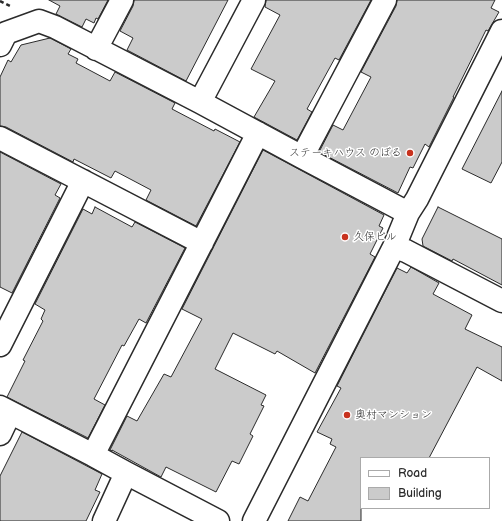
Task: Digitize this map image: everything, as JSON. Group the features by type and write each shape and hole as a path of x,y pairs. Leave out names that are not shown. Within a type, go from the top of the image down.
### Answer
{"street":[{"path":"96,49 122,0"},
{"path":"200,102 254,0"},
{"path":"302,157 385,0"},
{"path":"0,45 6,33 39,21 55,27 200,102 408,213"},
{"path":"254,521 394,247 408,213 496,56 502,31"},
{"path":"93,455 258,133"},
{"path":"0,138 202,243"},
{"path":"0,345 83,181"},
{"path":"394,247 406,251 502,301"},
{"path":"0,434 5,410 218,521"},
{"path":"104,521 126,473"}],"building":[{"path":"49,0 108,0 98,19 96,18 94,23 86,19 82,27 56,14 60,6"},
{"path":"134,0 228,0 186,81 127,50 133,38 120,31 133,6"},
{"path":"266,0 371,0 339,60 335,58 307,109 312,112 297,140 254,117 275,81 251,69 280,15 265,7"},
{"path":"397,0 495,0 491,8 499,12 488,31 486,30 429,147 425,144 413,168 410,167 398,193 319,152 333,125 343,130 371,77 361,72 396,6"},
{"path":"50,38 71,49 68,54 78,59 76,63 110,81 115,72 175,103 172,109 214,131 215,129 240,142 196,226 146,200 151,190 115,171 111,178 74,159 73,162 6,127 0,126 0,77 8,60 11,62 21,45"},
{"path":"502,91 502,162 491,183 462,169"},
{"path":"263,150 384,215 379,226 383,228 370,254 375,257 315,373 277,351 275,354 233,333 215,369 266,395 261,405 264,406 250,434 253,436 239,464 232,461 216,492 166,467 161,477 110,450 127,416 137,421 164,374 171,377 202,319 182,309"},
{"path":"0,152 61,184 55,195 60,198 12,293 0,287"},
{"path":"95,207 132,227 135,222 185,248 146,323 139,319 124,346 122,345 94,399 105,405 88,438 7,397 25,361 23,360 43,321 41,319 45,310 35,304 83,209 92,214"},
{"path":"438,207 502,239 502,285 453,259 452,261 423,246 422,239"},
{"path":"411,267 439,283 433,294 472,315 465,329 502,347 502,381 477,367 430,457 360,457 361,521 288,521 300,497 308,501 336,447 330,444 332,439 317,432 341,388 337,386 397,268 407,273"},
{"path":"22,432 102,474 95,490 100,492 86,521 0,521 0,476"}],"place":[{"name":"ステーキハウス のぼる","path":"410,153"},
{"name":"久保ビル","path":"345,237"},
{"name":"奥村マンション","path":"347,415"}]}
